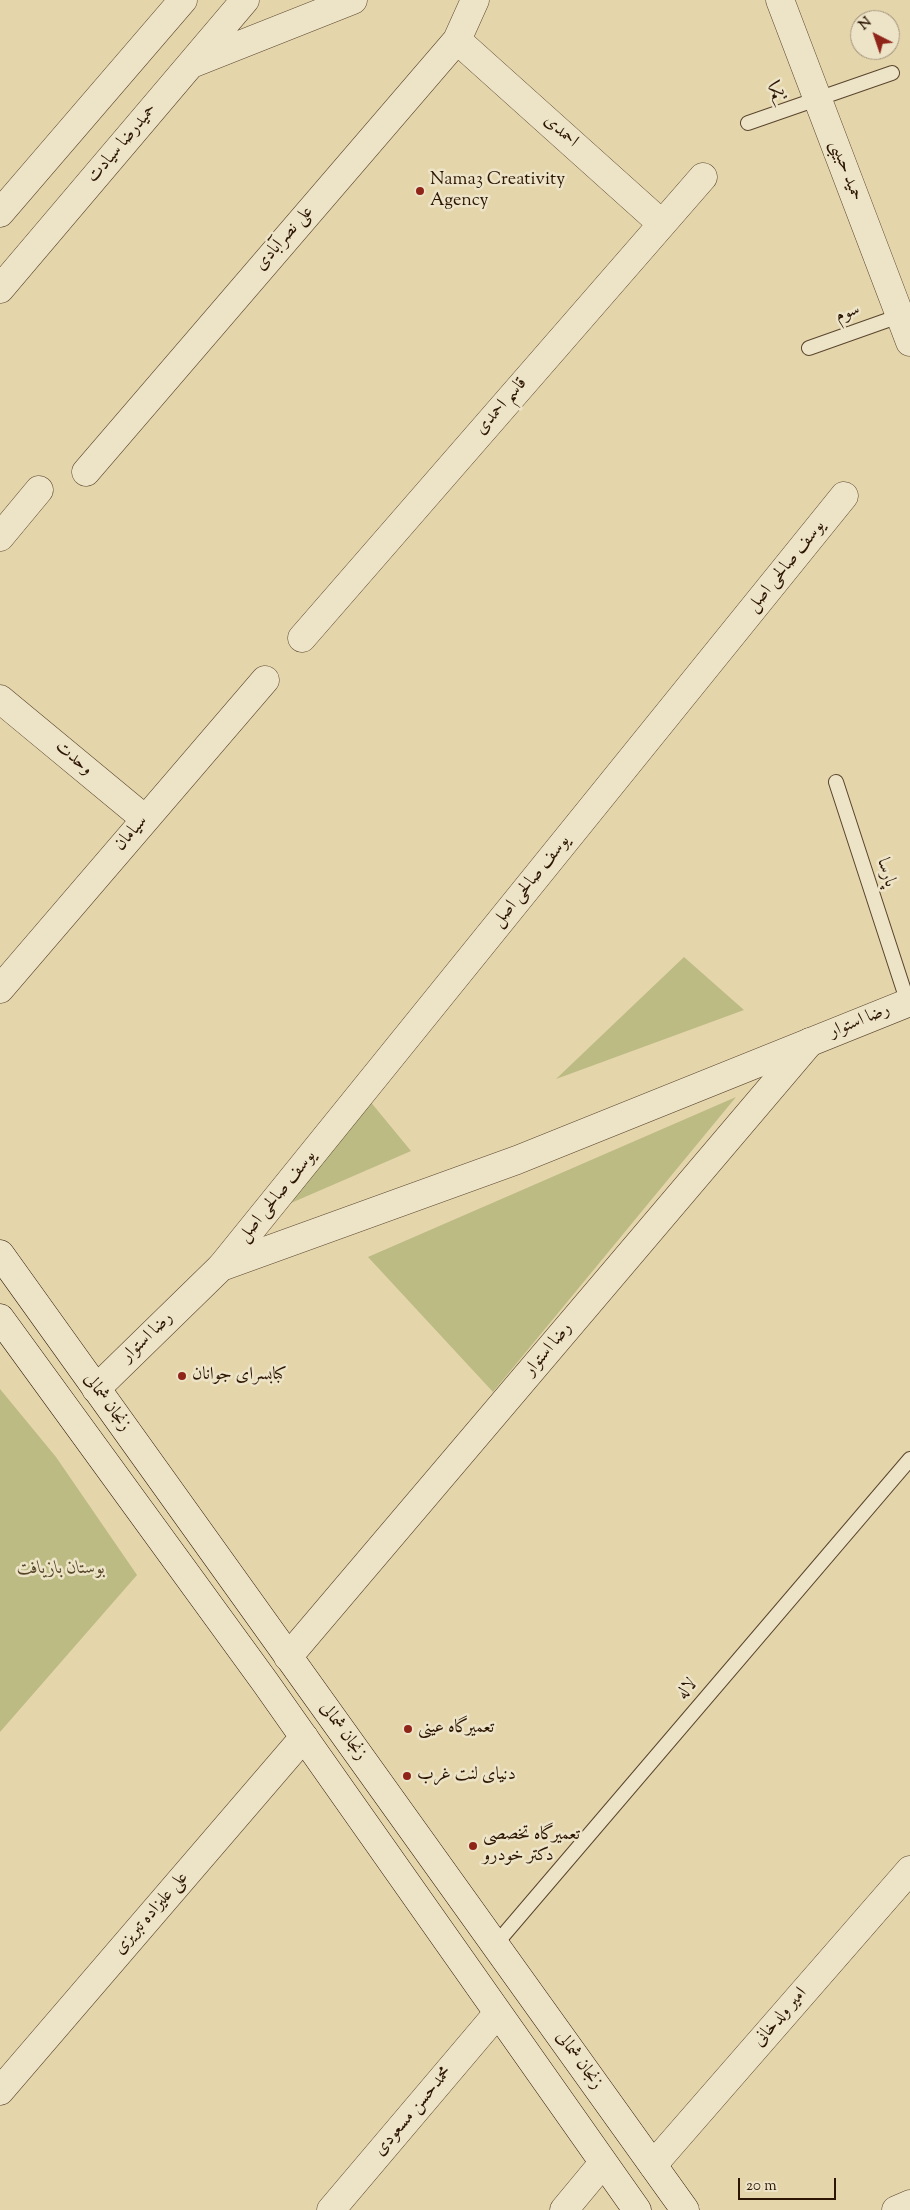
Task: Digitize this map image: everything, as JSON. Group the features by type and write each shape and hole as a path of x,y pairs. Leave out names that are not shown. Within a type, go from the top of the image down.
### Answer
{"street":[{"path":"0,213 183,0"},
{"path":"190,65 353,0"},
{"name":"علی نصرآبادی","path":"86,472 457,40 475,0"},
{"name":"حمید حبیبی","path":"780,0 905,313 910,342"},
{"path":"240,7 236,28 243,35 257,38"},
{"name":"حمیدرضا سیادت","path":"0,289 240,7"},
{"name":"احمدی","path":"457,40 662,224"},
{"name":"قاسم احمدی","path":"302,638 702,177"},
{"path":"0,537 39,490"},
{"name":"یوسف صالحی اصل","path":"221,1267 844,496"},
{"name":"سیامان","path":"0,989 265,680"},
{"name":"وحدت","path":"0,699 145,819"},
{"name":"رضا استوار","path":"96,1388 221,1267 517,1160 909,1003"},
{"name":"رضا استوار","path":"265,1682 810,1042"},
{"name":"زنجان شمالی","path":"0,1254 685,2210"},
{"name":"زنجان شمالی","path":"0,1318 265,1682 630,2201"},
{"name":"علی علیزاده تبریزی","path":"0,2092 304,1737 328,1713"},
{"name":"امیر ولدخانی","path":"630,2201 653,2165 910,1870"},
{"name":"محمدحسن مسعودی","path":"331,2210 497,2014 524,1985"},
{"path":"564,2210 603,2164 633,2138"}],"lane":[{"name":"یکم","path":"748,123 892,73"},
{"name":"سوم","path":"809,348 905,313"},
{"name":"پارسا","path":"836,782 909,1003"},
{"name":"لاله","path":"495,1945 910,1459"}],"green space":[{"path":"684,957 744,1010 556,1079"},
{"path":"736,1097 493,1392 368,1257"},
{"path":"369,1100 411,1151 291,1203"},
{"name":"بوستان بازیافت","path":"0,1389 56,1457 137,1575 0,1732"}],"place":[{"name":"Nama3 Creativity Agency","path":"420,191"},
{"name":"کبابسرای جوانان","path":"182,1376"},
{"name":"تعمیرگاه عینی","path":"408,1729"},
{"name":"دنیای لنت غرب","path":"407,1776"},
{"name":"تعمیرگاه تخصصی دکتر خودرو","path":"473,1846"}]}
